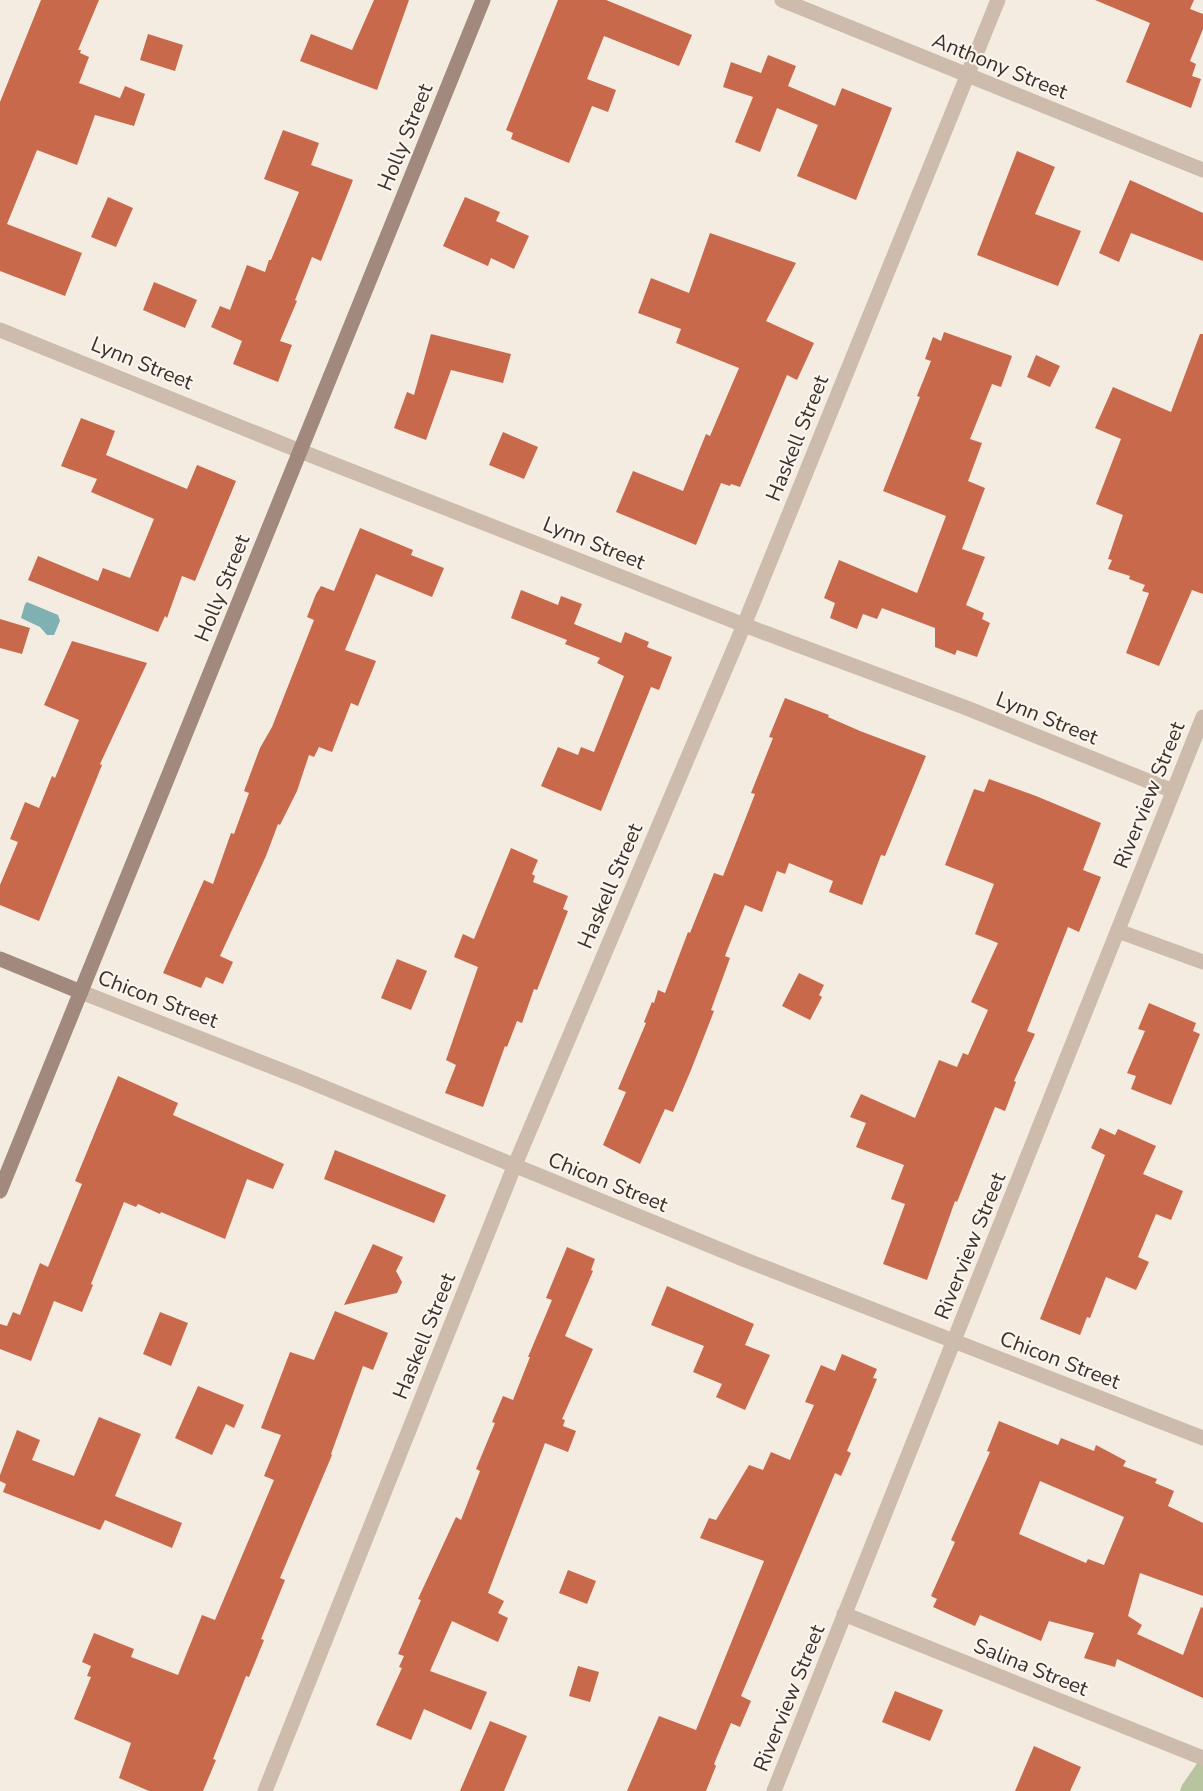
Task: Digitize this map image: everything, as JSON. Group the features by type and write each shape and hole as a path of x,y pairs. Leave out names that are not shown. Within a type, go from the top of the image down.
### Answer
{"street":[{"name":"Holly Street","path":"0,1191 483,0"},
{"name":"Anthony Street","path":"782,0 1203,170"},
{"name":"Haskell Street","path":"265,1791 514,1167 744,625 998,0"},
{"name":"Lynn Street","path":"0,330 300,451 744,625 964,707 1173,792"},
{"name":"Riverview Street","path":"774,1791 1203,717"},
{"path":"1118,931 1203,962"},
{"name":"Chicon Street","path":"0,959 301,1078 514,1167 954,1342 1203,1438"},
{"name":"Salina Street","path":"844,1614 1203,1758"}],"green space":[{"path":"1203,1755 1203,1791 1180,1791 1182,1785"}],"water":[{"path":"27,602 58,615 60,621 54,635 47,635 40,627 21,618"}],"building":[{"path":"41,0 99,0 78,50 89,57 79,83 120,98 125,86 145,94 134,126 95,115 77,165 37,150 7,224 82,253 65,296 0,271 0,102"},
{"path":"374,0 409,0 377,90 300,61 311,34 352,50"},
{"path":"558,0 606,0 692,35 679,66 604,36 587,79 616,90 608,112 592,106 569,163 511,139 513,133 506,130"},
{"path":"1095,0 1194,0 1190,9 1203,14 1203,29 1190,61 1196,64 1192,76 1201,79 1191,108 1126,82 1150,23"},
{"path":"148,34 183,45 175,71 140,60"},
{"path":"768,55 796,66 788,86 835,106 842,88 892,108 856,200 797,176 818,125 777,108 760,152 735,142 753,97 723,87 731,62 761,73"},
{"path":"283,130 319,143 311,165 353,180 321,261 312,257 295,300 297,301 280,341 292,345 278,382 233,364 242,341 211,327 220,306 230,310 247,265 265,272 299,192 264,179"},
{"path":"1017,151 1055,167 1035,214 1081,231 1058,286 977,255"},
{"path":"1130,180 1203,213 1203,261 1131,233 1119,262 1099,253"},
{"path":"108,197 133,208 116,247 91,237"},
{"path":"465,197 500,212 496,221 529,236 514,269 491,258 488,266 443,246"},
{"path":"710,233 796,263 766,321 814,343 797,380 787,375 740,487 721,483 696,545 616,512 633,471 683,491 706,434 710,436 739,368 676,343 681,329 638,313 651,278 689,293"},
{"path":"154,282 197,300 185,328 143,310"},
{"path":"944,332 1012,356 1001,387 992,384 970,439 982,443 968,481 985,488 962,549 985,557 966,605 984,613 982,619 990,623 977,657 957,650 955,655 935,647 935,628 882,608 877,619 863,614 857,629 830,618 835,603 824,598 839,560 917,593 946,516 883,491 920,397 917,396 931,361 925,359 933,337 941,341"},
{"path":"431,334 511,354 503,383 451,370 426,440 394,428 407,392 414,395"},
{"path":"1200,334 1203,334 1203,594 1192,590 1159,666 1126,653 1149,593 1142,591 1145,585 1129,579 1130,576 1108,569 1112,560 1108,559 1123,515 1096,504 1121,439 1095,428 1113,387 1171,412"},
{"path":"1036,355 1060,366 1050,387 1027,377"},
{"path":"81,418 115,431 106,455 187,489 197,465 236,481 195,581 182,576 167,618 165,616 158,632 28,580 38,556 98,581 103,568 130,578 154,519 91,492 97,479 61,466"},
{"path":"503,432 538,447 524,479 489,465"},
{"path":"360,528 413,550 411,555 444,568 432,597 376,574 345,650 376,661 358,706 351,703 332,752 319,747 314,757 309,755 297,791 280,825 278,824 266,856 220,956 233,962 223,984 206,977 201,988 163,973 204,880 213,884 231,833 234,834 249,793 244,791 260,748 272,727 314,620 307,617 316,594 321,586 334,591"},
{"path":"521,590 558,605 561,596 582,604 574,624 621,643 625,632 649,642 647,647 672,657 659,690 651,687 601,811 541,786 558,747 578,755 581,747 594,752 624,676 597,663 600,658 565,644 567,640 511,618"},
{"path":"0,619 30,628 22,654 0,648"},
{"path":"72,641 147,663 100,764 102,765 39,921 0,905 0,885 18,842 10,839 25,802 39,808 52,776 55,778 79,720 44,705"},
{"path":"785,698 829,715 828,717 860,731 926,756 885,856 881,855 862,905 829,892 833,881 789,863 785,874 777,871 762,912 745,905 725,956 730,958 711,1010 714,1011 691,1070 673,1112 665,1109 640,1164 603,1145 626,1092 618,1089 646,1023 644,1022 652,1002 654,1003 658,990 665,993 714,873 723,876 755,794 751,793 773,738 769,737"},
{"path":"989,779 1101,823 1083,870 1101,877 1079,932 1068,927 1027,1031 1035,1034 1014,1081 1016,1082 1005,1111 995,1107 957,1202 955,1201 927,1280 883,1264 905,1204 891,1199 904,1165 856,1147 866,1123 850,1117 861,1094 915,1118 939,1060 957,1067 963,1053 968,1055 988,1010 971,1002 998,943 975,934 994,884 945,865 974,789 984,792"},
{"path":"511,848 538,860 532,874 535,876 533,882 568,896 563,909 568,911 537,990 534,989 522,1023 517,1021 507,1047 505,1046 483,1107 445,1093 456,1065 446,1060 478,967 454,957 463,934 474,939"},
{"path":"397,959 427,971 411,1010 381,998"},
{"path":"799,973 824,985 819,995 822,997 810,1020 782,1006"},
{"path":"1149,1003 1196,1023 1193,1031 1200,1034 1171,1105 1131,1089 1136,1076 1127,1073 1145,1031 1138,1029"},
{"path":"118,1076 178,1103 173,1115 284,1164 273,1189 247,1179 225,1239 161,1212 160,1214 138,1204 136,1207 124,1202 82,1312 54,1301 31,1361 0,1349 0,1324 7,1326 13,1312 20,1315 40,1263 48,1267 82,1184 75,1181"},
{"path":"1100,1128 1115,1135 1118,1129 1156,1146 1143,1174 1183,1191 1171,1220 1156,1214 1138,1257 1149,1262 1136,1290 1106,1277 1090,1318 1087,1317 1080,1335 1040,1319 1105,1155 1091,1148"},
{"path":"335,1150 446,1195 434,1223 324,1179"},
{"path":"373,1244 403,1257 396,1271 402,1282 397,1293 344,1305"},
{"path":"567,1247 595,1259 591,1270 593,1271 565,1336 593,1349 562,1419 565,1420 563,1426 576,1431 568,1452 545,1443 488,1593 504,1601 498,1613 508,1618 498,1642 452,1621 430,1671 487,1692 471,1730 424,1709 411,1740 376,1725 402,1668 399,1667 404,1656 398,1654 421,1600 418,1599 456,1517 461,1520 480,1471 476,1469 495,1423 492,1422 503,1396 513,1400 552,1300 546,1298"},
{"path":"667,1286 754,1324 745,1345 770,1355 745,1410 716,1397 722,1384 693,1372 704,1346 651,1325"},
{"path":"335,1311 388,1333 373,1370 363,1366 332,1455 280,1578 285,1580 261,1639 264,1640 249,1677 246,1676 213,1759 216,1760 203,1791 149,1791 119,1778 131,1743 74,1719 91,1677 87,1676 91,1666 82,1662 94,1633 134,1649 131,1657 178,1675 202,1615 215,1620 274,1480 264,1476 281,1435 261,1428 290,1352 314,1360"},
{"path":"160,1312 188,1323 171,1366 143,1354"},
{"path":"842,1354 877,1369 873,1378 877,1379 847,1451 851,1453 841,1476 835,1473 741,1696 751,1701 740,1727 731,1723 714,1764 716,1766 706,1791 627,1791 659,1716 696,1730 764,1561 700,1538 709,1518 716,1520 749,1465 763,1470 771,1452 790,1460 814,1405 805,1402 821,1365 835,1371"},
{"path":"198,1386 244,1405 234,1428 226,1424 212,1455 175,1438"},
{"path":"99,1417 141,1434 115,1496 182,1523 172,1548 105,1520 100,1530 3,1492 6,1484 0,1481 0,1475 17,1430 40,1440 32,1460 74,1476"},
{"path":"999,1421 1058,1445 1061,1438 1094,1451 1096,1445 1126,1461 1123,1466 1157,1479 1155,1483 1174,1491 1168,1506 1203,1523 1203,1596 1140,1573 1128,1616 1142,1625 1137,1634 1183,1655 1201,1607 1203,1608 1203,1698 1117,1659 1115,1667 1084,1658 1094,1633 1049,1621 1041,1641 980,1615 975,1626 933,1607 937,1599 931,1596 955,1542 951,1540 990,1452 987,1451","holes":["1040,1481 1124,1517 1104,1565 1088,1559 1086,1563 1019,1534"]},
{"path":"568,1570 596,1581 587,1604 559,1593"},
{"path":"578,1666 599,1672 590,1702 569,1696"},
{"path":"895,1691 943,1710 930,1741 882,1722"},
{"path":"490,1721 527,1736 504,1791 460,1791"},
{"path":"1034,1746 1081,1767 1070,1791 1015,1791"}]}
